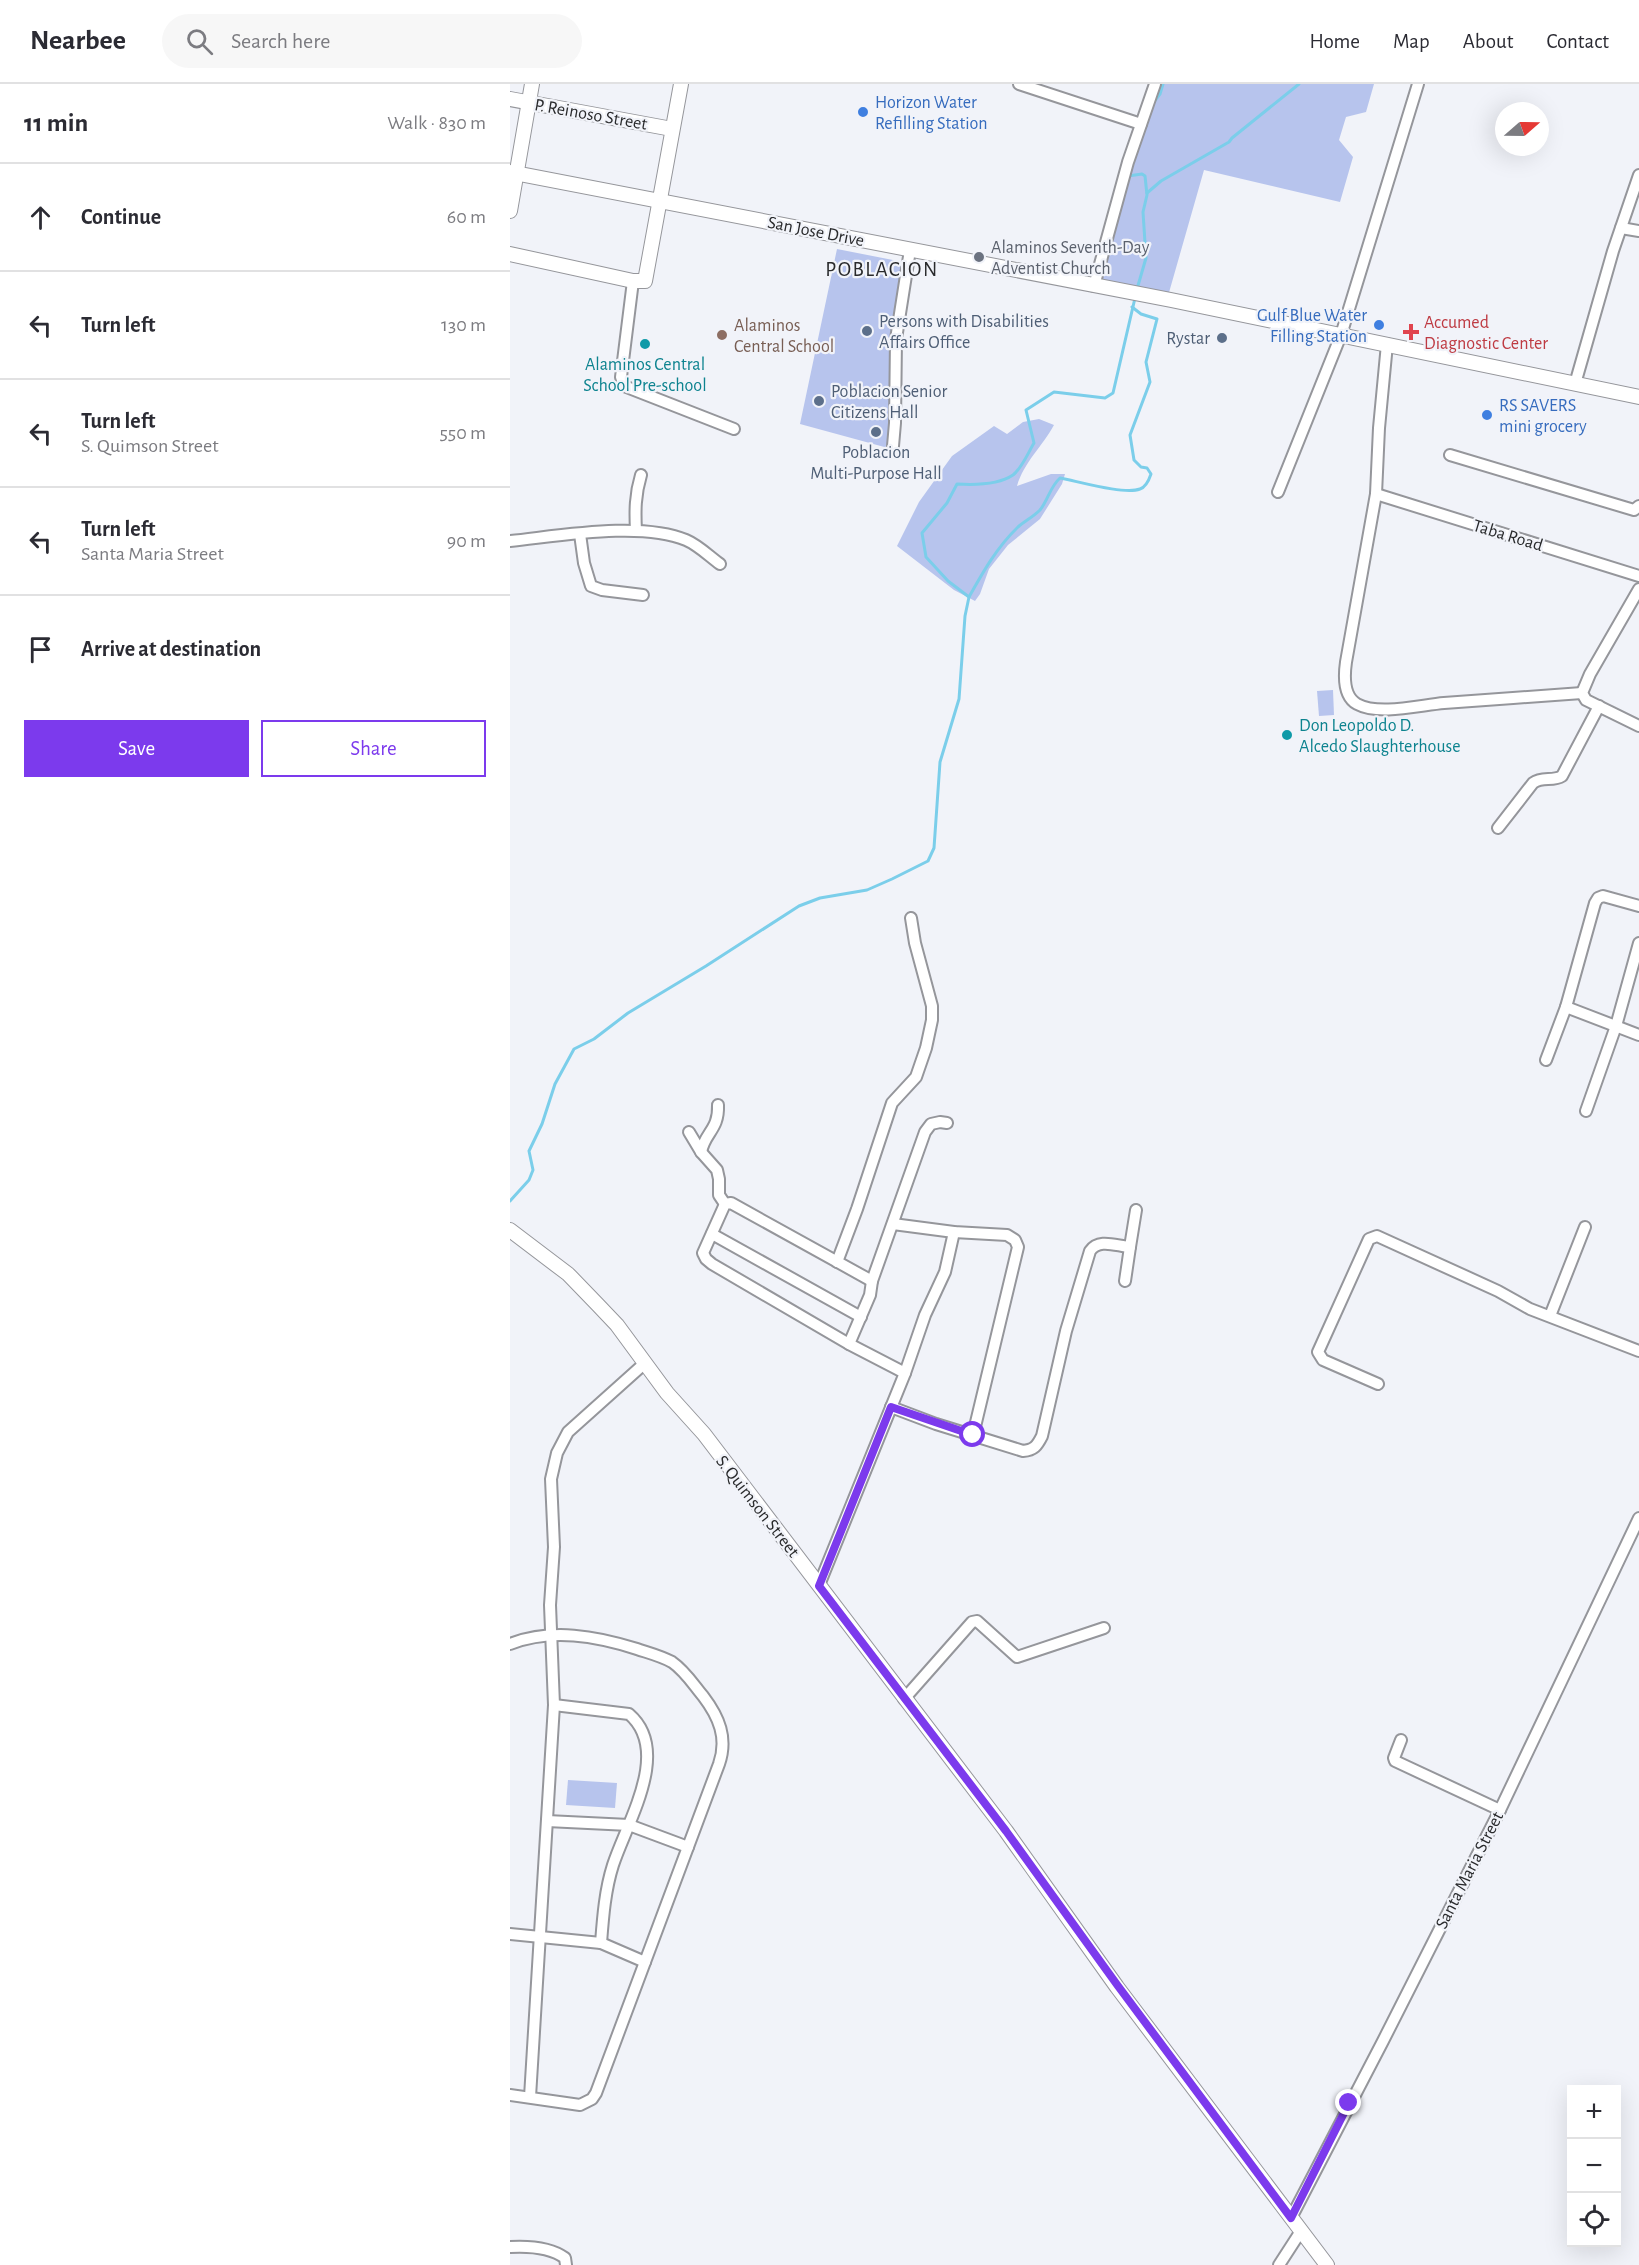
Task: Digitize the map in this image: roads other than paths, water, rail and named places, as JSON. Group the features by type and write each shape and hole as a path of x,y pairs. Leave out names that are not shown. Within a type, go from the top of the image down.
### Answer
{"street":[{"path":"510,211 513,173 532,84"},
{"path":"510,254 642,282 647,277 681,84"},
{"path":"1019,84 1141,124"},
{"path":"1094,286 1128,162 1155,84"},
{"path":"1278,492 1341,335 1418,84"},
{"name":"P. Reinoso Street","path":"510,99 672,129"},
{"name":"San Jose Drive","path":"513,173 1170,300 1639,397"},
{"path":"1575,384 1639,175"},
{"path":"1621,228 1639,231"},
{"path":"893,446 896,339 910,250"},
{"path":"633,281 621,377 624,386 734,429"},
{"path":"1387,344 1379,428 1376,494 1346,662 1346,686 1350,697 1357,704 1371,708 1391,709 1582,693"},
{"path":"1450,455 1634,510 1639,506"},
{"path":"636,531 636,491 641,476"},
{"name":"Taba Road","path":"1376,494 1639,576"},
{"path":"510,541 636,531 671,535 687,541 720,564"},
{"path":"580,534 584,563 591,586 602,590 643,595"},
{"path":"1582,693 1590,674 1639,589"},
{"path":"1582,693 1586,700 1639,726"},
{"path":"1498,828 1533,783 1540,778 1562,776 1599,706"},
{"path":"1546,1060 1566,1007 1596,900 1603,896 1639,906"},
{"path":"837,1262 892,1103 916,1077 928,1038 932,1006 915,943 911,918"},
{"path":"1586,1112 1616,1026 1639,943"},
{"path":"1566,1007 1639,1035"},
{"path":"701,1152 703,1143 717,1124 718,1106"},
{"path":"849,1344 870,1295 872,1281 926,1132 931,1124 947,1123"},
{"path":"689,1132 701,1152 717,1170 718,1196 725,1204 735,1204 872,1281"},
{"path":"725,1204 703,1253 706,1260 849,1344 905,1372"},
{"path":"1125,1281 1136,1210"},
{"path":"893,1224 954,1232 1007,1235 1015,1239 1018,1247 973,1435"},
{"path":"1550,1317 1585,1227"},
{"name":"S. Quimson Street","path":"510,1230 568,1274 584,1290 617,1325 667,1393 704,1434 1006,1831 1124,1995 1327,2265"},
{"path":"819,1586 905,1372 925,1315 945,1272 954,1232"},
{"path":"712,1234 861,1317"},
{"path":"1378,1384 1323,1360 1318,1352 1372,1237 1382,1237 1530,1309 1639,1351"},
{"path":"891,1407 1023,1451 1031,1450 1038,1445 1042,1436 1066,1331 1090,1251 1095,1245 1101,1243 1130,1247"},
{"path":"530,2097 554,1705 550,1605 554,1547 551,1479 557,1453 568,1432 645,1363"},
{"name":"Santa Maria Street","path":"1291,2218 1500,1810 1639,1518"},
{"path":"904,1699 972,1622 977,1621 984,1626 1016,1657 1104,1628"},
{"path":"510,1644 553,1635 589,1637 615,1642 659,1656 682,1670 711,1706 722,1730 723,1753 592,2099 580,2105 510,2095"},
{"path":"554,1705 629,1714 643,1729 649,1756 629,1825 613,1866 605,1902 601,1943"},
{"path":"1401,1740 1395,1761 1500,1810"},
{"path":"547,1821 629,1825 688,1847"},
{"path":"510,1934 601,1943 645,1962"},
{"path":"1279,2265 1301,2231"},
{"path":"510,2247 537,2248 558,2253 565,2258 566,2265"}],"waterway":[{"path":"1153,103 1160,94 1163,84"},
{"path":"1147,193 1161,181 1229,142 1299,84"},
{"path":"1128,174 1128,176 1142,174 1145,176 1147,195 1143,212 1146,258 1137,289"},
{"path":"510,1201 529,1180 533,1170 529,1151 542,1124 555,1084 574,1049 594,1039 628,1013 799,906 820,898 867,890 928,861 934,848 940,762 959,699 965,616 969,597 948,581 926,557 922,533 947,503 957,484 993,483 1016,472 1034,443 1026,410 1054,392 1105,398 1113,393 1135,298"},
{"path":"969,597 997,551 1018,527 1040,510 1060,478 1123,490 1140,489 1148,481 1151,474 1147,468 1141,467 1134,460 1130,435 1150,382 1146,362 1157,319 1141,314 1132,307"}],"place":[{"name":"Horizon Water Refilling Station","path":"863,112"},
{"name":"Alaminos Seventh-Day Adventist Church","path":"979,257"},
{"name":"Gulf Blue Water Filling Station","path":"1379,325"},
{"name":"Persons with Disabilities Affairs Office","path":"867,331"},
{"name":"Accumed Diagnostic Center","path":"1411,332"},
{"name":"Alaminos Central School","path":"722,335"},
{"name":"Rystar","path":"1222,338"},
{"name":"Alaminos Central School Pre-school","path":"645,344"},
{"name":"Poblacion Senior Citizens Hall","path":"819,401"},
{"name":"RS SAVERS mini grocery","path":"1487,415"},
{"name":"Poblacion Multi-Purpose Hall","path":"876,432"},
{"name":"Don Leopoldo D. Alcedo Slaughterhouse","path":"1287,735"}],"district":[{"name":"POBLACION","path":"882,269"}]}
